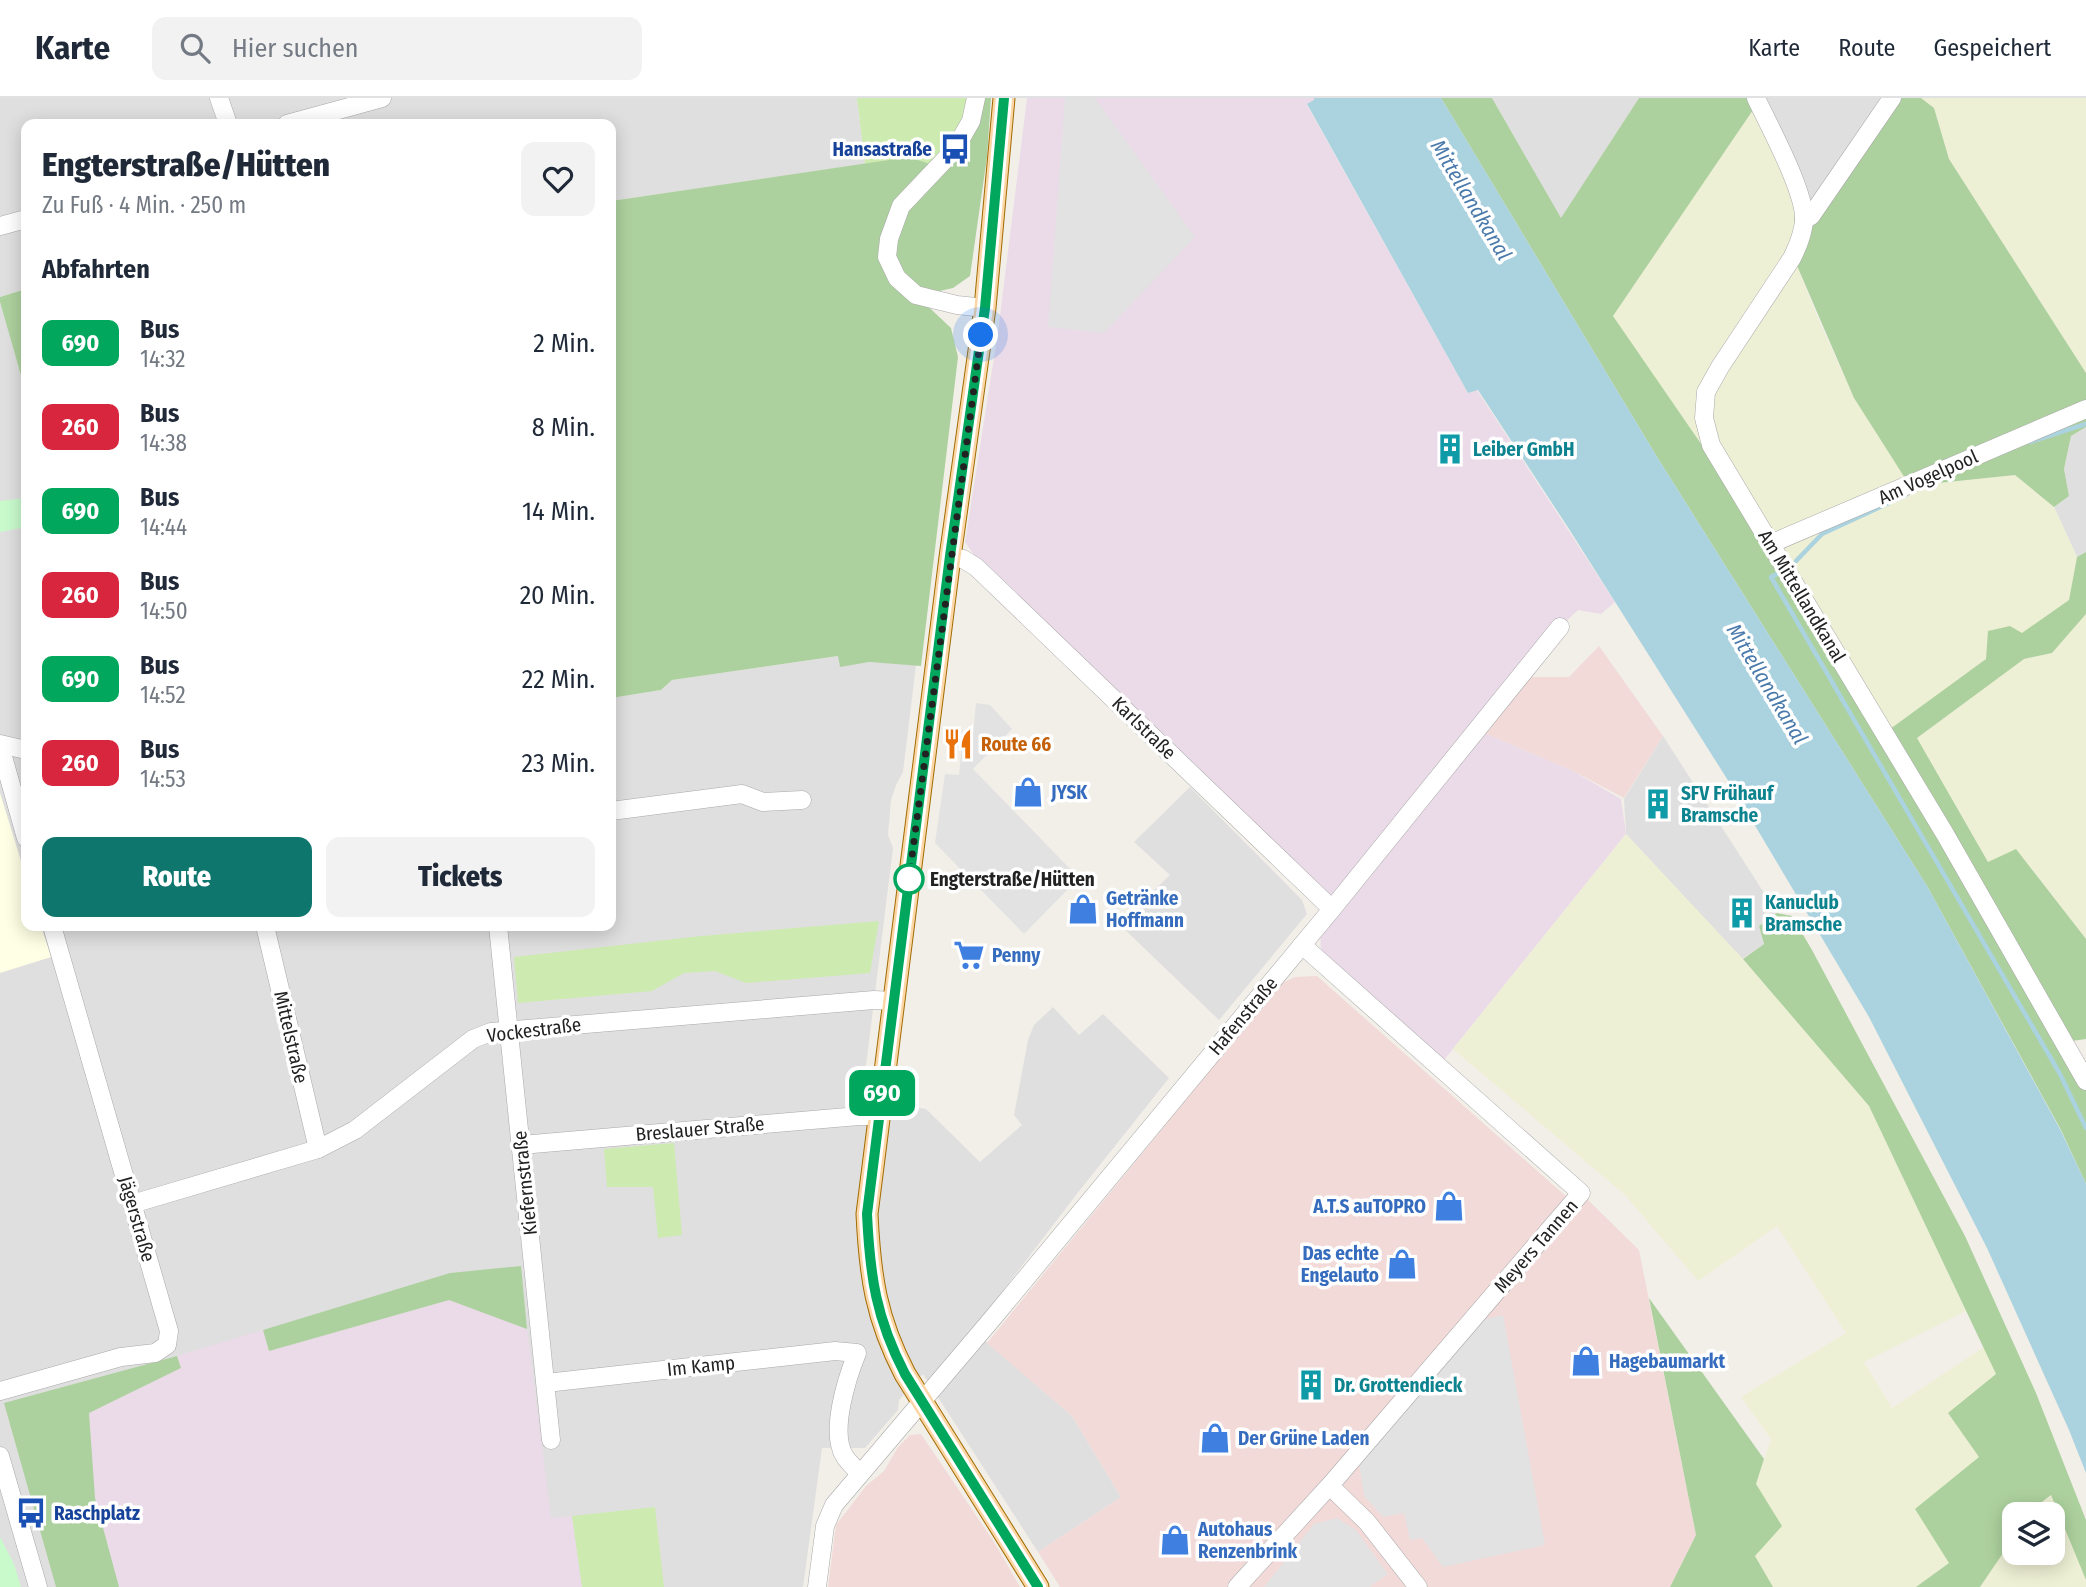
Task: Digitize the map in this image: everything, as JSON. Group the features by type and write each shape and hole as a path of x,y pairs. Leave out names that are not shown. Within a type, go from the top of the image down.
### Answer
{"main road":[{"path":"1004,98 985,308 950,556 867,1214 870,1272 877,1308 891,1347 1038,1587"}],"street":[{"path":"219,98 227,119"},
{"path":"976,98 971,121 955,149 901,206 889,239 887,257 897,278 916,295 957,305 985,308"},
{"name":"Am Mittellandkanal","path":"1756,98 1801,198 1804,220 1800,242 1792,258 1720,366 1706,392 1704,418 1711,445 1945,834 2086,1081"},
{"path":"1804,220 1811,216 1892,98"},
{"path":"305,119 379,99"},
{"path":"0,226 21,220"},
{"name":"Am Vogelpool","path":"1770,544 2086,409"},
{"name":"Karlstraße","path":"950,556 963,559 976,567 1332,909"},
{"name":"Hafenstraße","path":"817,1587 825,1526 834,1505 1332,909 1560,627"},
{"path":"21,749 0,745 21,820"},
{"path":"616,810 742,794 763,802 802,800"},
{"name":"Jägerstraße","path":"0,1391 121,1357 155,1353 167,1345 169,1331 53,931"},
{"name":"Mittelstraße","path":"266,931 318,1149"},
{"name":"Kiefernstraße","path":"499,931 551,1440"},
{"name":"Meyers Tannen","path":"1237,1587 1330,1486 1581,1193 1301,945"},
{"name":"Vockestraße","path":"132,1204 318,1149 355,1130 473,1039 491,1032 874,1000 894,1001"},
{"name":"Breslauer Straße","path":"521,1145 878,1116"},
{"name":"Im Kamp","path":"546,1383 835,1351 857,1353 846,1380 838,1438 844,1456 860,1474"},
{"path":"0,1455 38,1587"},
{"path":"1330,1486 1367,1522 1418,1587"}],"shaded area":[{"path":"0,98 857,98 865,164 616,200 616,119 21,119 21,291 0,297"},
{"path":"1027,98 1314,98 1315,100 1307,105 1468,393 1477,390 1615,602 1601,614 1578,610 1560,627 1332,909 979,562 965,542 998,332"},
{"path":"1065,98 1095,98 1195,237 1104,333 1048,327"},
{"path":"1492,98 1639,98 1561,219"},
{"path":"1751,98 1883,98 1800,216"},
{"path":"1921,98 2086,98 2086,373 1949,159 1934,108"},
{"path":"1755,107 1800,216 1795,261 1817,316 1854,398 1910,486 2015,475 2054,507 2077,557 2069,600 1885,733 1613,316"},
{"path":"0,302 21,376 21,931 616,931 616,697 661,690 672,680 839,656 840,666 869,662 916,665 903,772 891,800 888,835 893,848 862,1098 926,1109 980,1162 1022,1125 1014,1115 1028,1040 1034,1025 1053,1007 1079,1035 1103,1014 1169,1078 973,1330 1072,1416 1121,1497 1038,1552 923,1374 899,1400 898,1410 865,1448 822,1448 803,1587 0,1587"},
{"path":"2086,427 2086,552 2077,557 2054,507 2069,496 2064,469 2071,436"},
{"path":"2086,614 2086,939 2033,870 1988,862 1917,738 2024,659 2052,653"},
{"path":"1599,646 1663,736 1624,798 1573,771 1484,733 1530,677 1569,677"},
{"path":"976,703 990,705 1012,729 973,769 1079,878 1024,934 935,843 945,774 959,775 963,735 973,735"},
{"path":"1484,733 1573,771 1621,799 1626,834 1444,1060 1321,954 1320,929"},
{"path":"1663,736 1777,913 1759,926 1764,944 1742,959 1626,834 1624,799"},
{"path":"1190,787 1302,900 1307,914 1219,1020 1119,924 1170,875 1134,842"},
{"path":"0,793 21,861 21,931 43,931 51,957 0,973"},
{"path":"1626,834 1743,959 1869,1106 1966,1311 1864,1362 1892,1408 1984,1347 1996,1374 1949,1413 1980,1457 1949,1563 1916,1587 1773,1587 1755,1556 1756,1484 1771,1439 1741,1397 1846,1333 1777,1226 1698,1281 1625,1195 1453,1049"},
{"path":"1317,976 1578,1207 1587,1199 1639,1250 1696,1535 1670,1587 1060,1587 1038,1552 1121,1497 1072,1416 987,1343 1282,983 1295,977"},
{"path":"450,1300 527,1329 551,1518 572,1516 582,1587 119,1587 95,1498 89,1413 180,1368 177,1356 263,1330 269,1351"},
{"path":"1503,1315 1545,1545 1443,1567 1422,1538 1410,1540 1404,1513 1383,1517 1364,1496 1359,1463 1482,1320"},
{"path":"921,1434 994,1542 1020,1587 828,1587 836,1525 866,1486 884,1471 898,1447 910,1435"},
{"path":"2052,1495 2055,1502 2042,1502"},
{"path":"1337,1518 1356,1530 1388,1574 1369,1587 1264,1587 1314,1524"},
{"path":"2065,1528 2086,1580 2086,1587 1980,1587 2002,1555 2002,1565 2065,1565"}],"green space":[{"path":"857,98 976,98 939,168 909,157 865,164"},
{"path":"976,98 991,98 987,157 970,276 953,288 917,296 951,328 958,357 921,666 869,662 840,667 838,656 672,680 661,690 616,697 616,200 909,157 939,167"},
{"path":"1441,98 1492,98 1561,218 1639,98 1751,98 1755,107 1613,316 1770,544 1886,732 1986,659 1988,631 2010,626 2022,633 2069,600 2077,557 2086,552 2086,614 2052,653 2024,659 1917,738 1988,862 2016,849 2086,939 2086,1039 2065,1042 2086,1081 2086,1184 2061,1130 1927,886 1657,457"},
{"path":"1883,98 1921,98 1934,108 1949,159 2086,373 2086,427 2071,436 2064,469 2069,496 2054,507 2015,475 1910,486 1854,398 1795,261 1800,216"},
{"path":"21,291 21,376 0,302 0,297"},
{"path":"21,499 21,528 0,532 0,501"},
{"path":"1777,913 1792,916 1965,1236 2036,1393 2086,1520 2086,1580 2065,1529 2065,1502 2054,1502 2051,1495 2042,1502 2002,1502 2002,1555 1980,1587 1916,1587 1949,1563 1915,1509 1979,1457 1948,1413 1996,1374 1869,1106 1743,959 1764,944 1759,926"},
{"path":"879,921 870,973 746,983 715,971 684,973 652,991 518,1003 514,957 701,936"},
{"path":"674,1143 682,1235 658,1238 653,1187 607,1187 604,1149"},
{"path":"521,1266 527,1329 449,1300 269,1351 263,1330 450,1273"},
{"path":"1649,1298 1764,1459 1756,1484 1782,1526 1755,1556 1773,1587 1670,1587 1696,1535"},
{"path":"177,1356 181,1368 89,1413 95,1498 119,1587 56,1587 4,1403"},
{"path":"655,1507 664,1587 582,1587 572,1516"},
{"path":"0,1537 14,1564 21,1587 0,1587"}],"water":[{"name":"Mittellandkanal","path":"1314,98 1441,98 1657,457 1927,886 2061,1131 2086,1184 2086,1473 1987,1248 1869,1017 1729,782 1569,529 1478,390 1468,393 1307,104"}],"waterway":[{"path":"2030,442 2086,424"},
{"path":"1796,561 1822,534 1906,495"},
{"path":"1779,573 1771,577 2060,1074 2086,1128"}],"bus line":[{"name":"690","path":"1004,98 985,308 950,556 867,1214 870,1272 877,1308 891,1347 905,1374 1038,1587"}],"place":[{"name":"Hansastraße","path":"955,149"},
{"name":"Leiber GmbH","path":"1450,449"},
{"name":"Route 66","path":"958,744"},
{"name":"JYSK","path":"1028,792"},
{"name":"SFV Frühauf Bramsche","path":"1658,804"},
{"name":"Engterstraße/Hütten","path":"909,879"},
{"name":"Getränke Hoffmann","path":"1083,909"},
{"name":"Kanuclub Bramsche","path":"1742,913"},
{"name":"Penny","path":"969,955"},
{"name":"A.T.S auTOPRO","path":"1449,1206"},
{"name":"Das echte Engelauto","path":"1402,1264"},
{"name":"Hagebaumarkt","path":"1586,1361"},
{"name":"Dr. Grottendieck","path":"1311,1385"},
{"name":"Der Grüne Laden","path":"1215,1438"},
{"name":"Raschplatz","path":"31,1513"},
{"name":"Autohaus Renzenbrink","path":"1175,1540"}],"route":[{"path":"909,879 981,335"}]}
